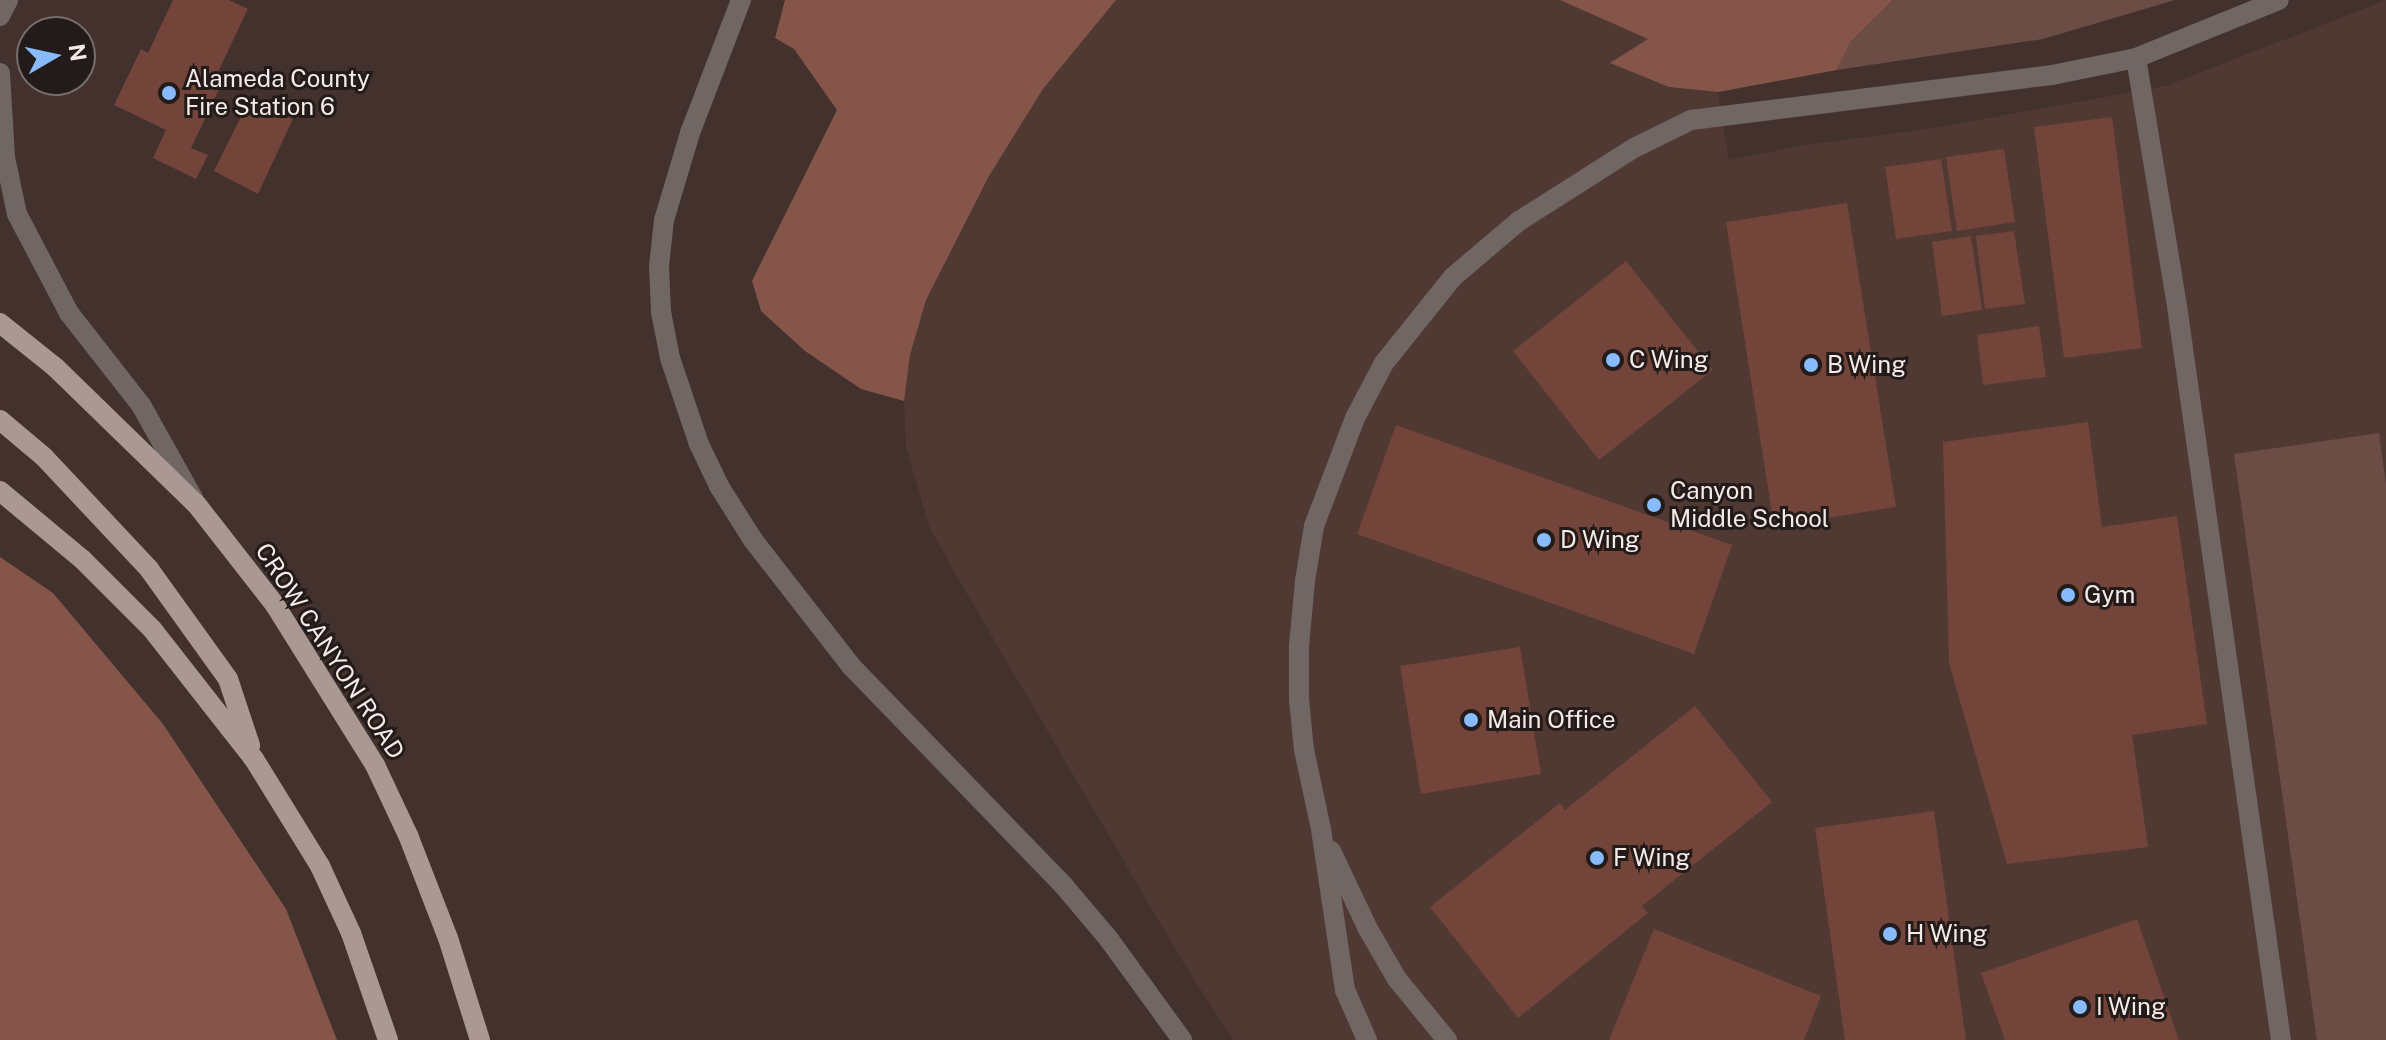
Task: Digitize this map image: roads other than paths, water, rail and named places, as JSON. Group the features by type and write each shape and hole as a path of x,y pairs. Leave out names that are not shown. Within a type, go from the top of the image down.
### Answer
{"main road":[{"name":"CROW CANYON ROAD","path":"0,323 55,367 197,505 275,605 375,765 414,850 448,938 480,1040"},
{"path":"0,420 44,457 149,569 228,679 254,759"},
{"path":"0,491 82,559 152,629 254,759 320,866 351,933 388,1040"}],"street":[{"path":"0,16 8,0"},
{"path":"741,0 690,133 664,220 659,266 661,312 674,373 699,444 719,486 753,540 851,666 1064,886 1108,938 1182,1040"},
{"path":"1367,1040 1345,990 1321,829 1304,750 1299,699 1299,646 1314,526 1349,432 1384,363 1453,277 1519,221 1634,148 1691,120 2052,75 2136,58 2279,0"},
{"path":"2136,58 2177,306 2281,1040"},
{"path":"0,73 5,157 17,214 69,313 141,405 197,505"},
{"path":"1321,829 1368,929 1390,966 1447,1040"}],"place":[{"name":"Alameda County Fire Station 6","path":"169,93"},
{"name":"C Wing","path":"1613,360"},
{"name":"B Wing","path":"1811,365"},
{"name":"Canyon Middle School","path":"1654,505"},
{"name":"D Wing","path":"1544,540"},
{"name":"Gym","path":"2068,595"},
{"name":"Main Office","path":"1471,720"},
{"name":"F Wing","path":"1597,858"},
{"name":"H Wing","path":"1890,934"},
{"name":"I Wing","path":"2080,1007"}]}
